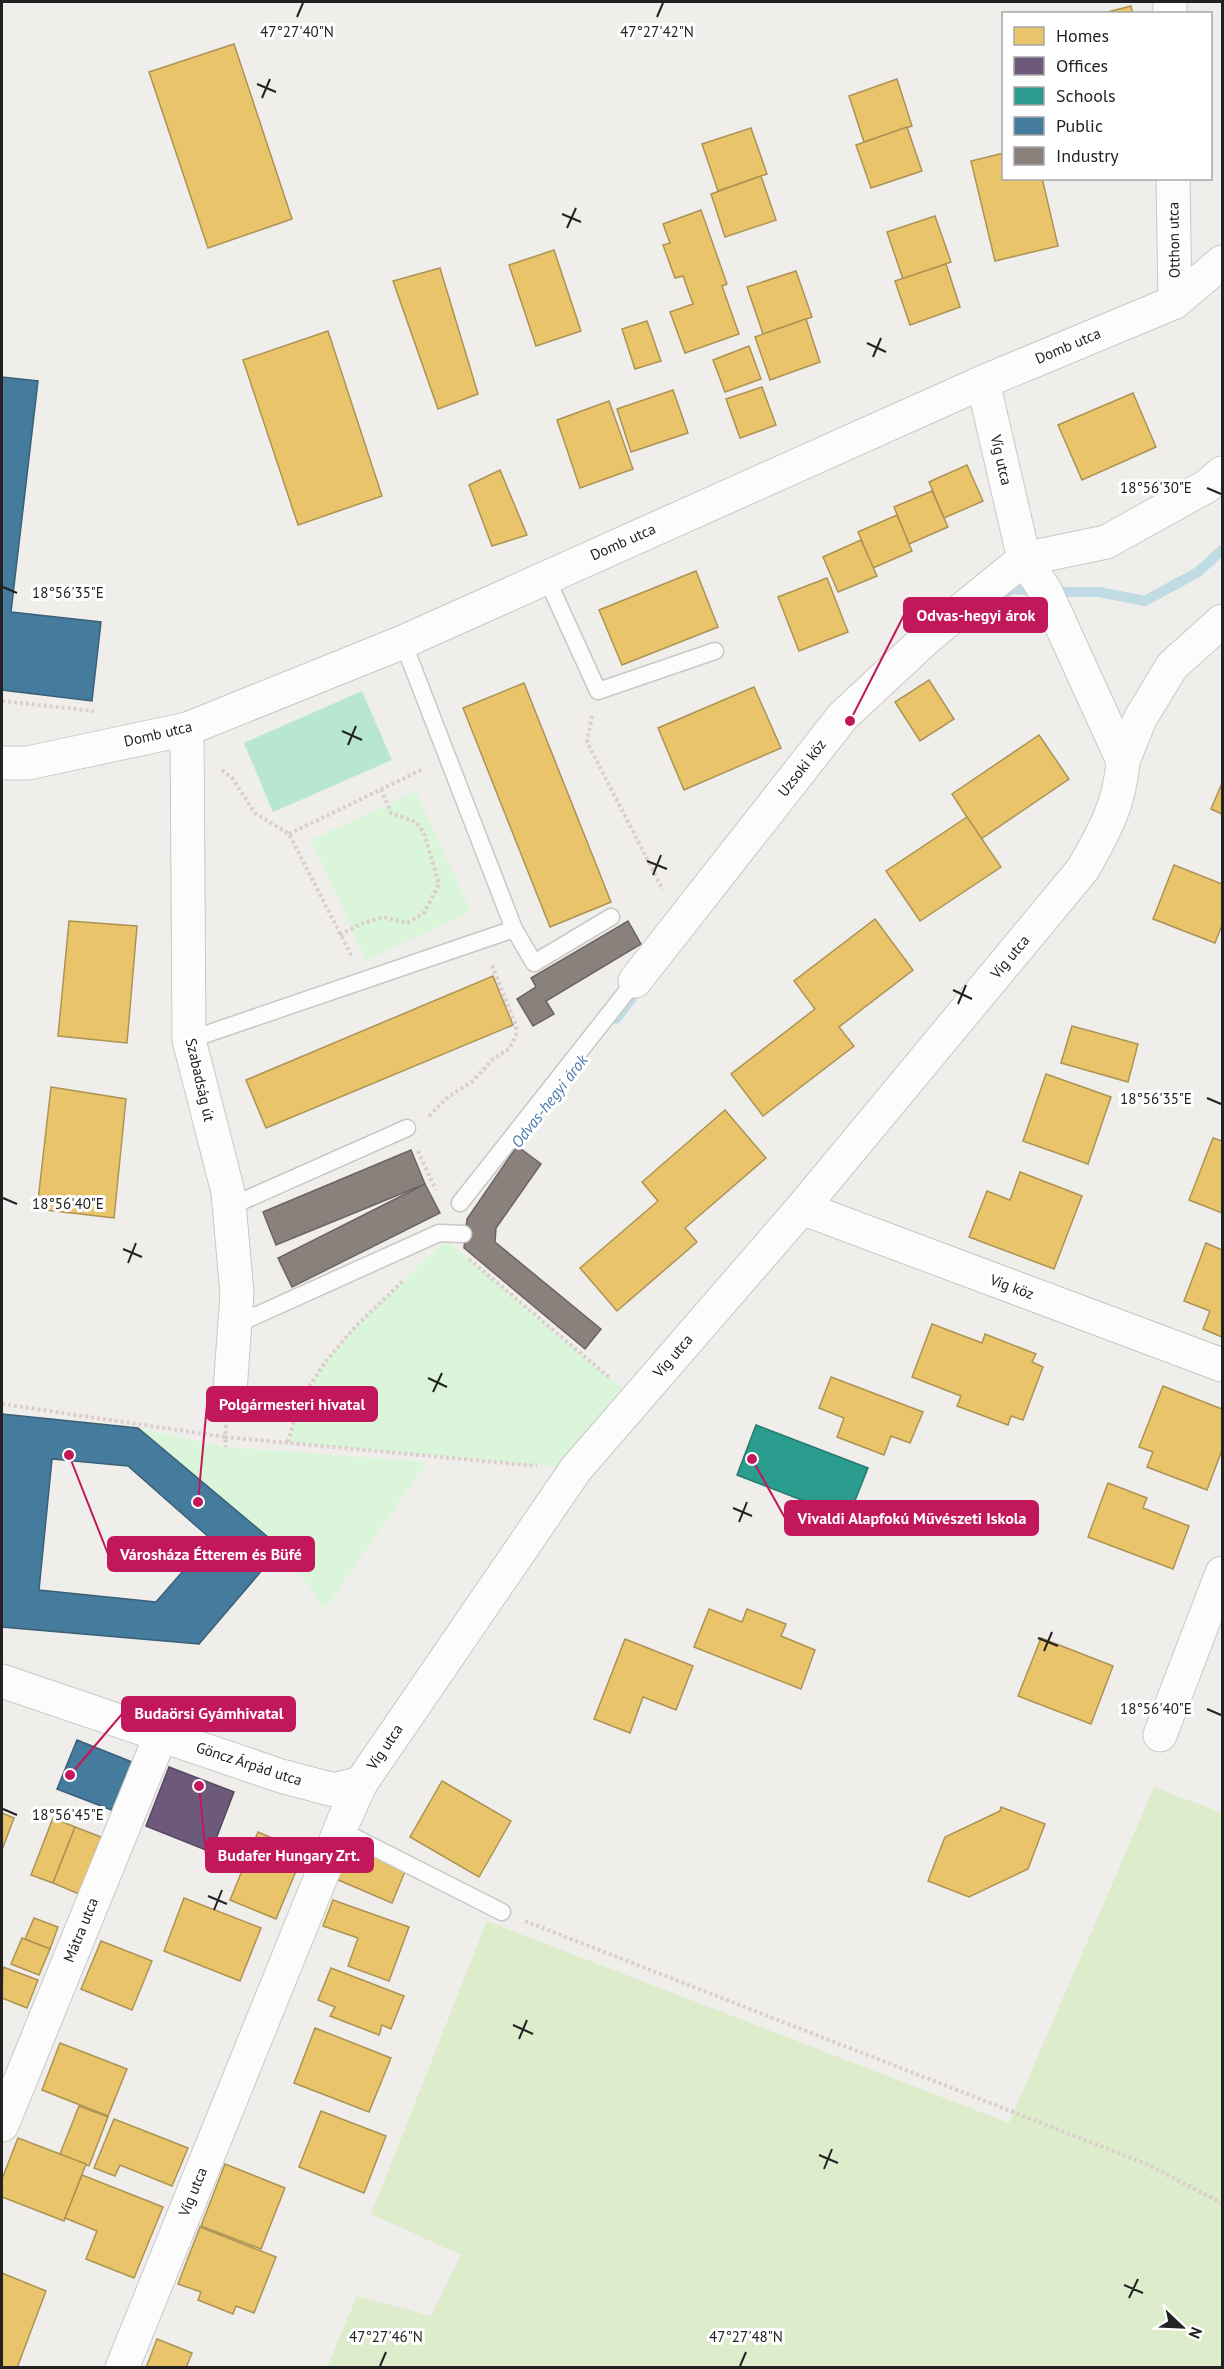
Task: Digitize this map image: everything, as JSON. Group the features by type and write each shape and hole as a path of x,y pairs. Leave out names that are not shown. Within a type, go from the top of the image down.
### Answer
{"street":[{"name":"Otthon utca","path":"1173,180 1175,302"},
{"name":"Domb utca","path":"2,763 28,763 113,745 187,737 983,381 1175,302 1222,262"},
{"name":"Víg utca","path":"122,2367 361,1783 576,1469 802,1208 1083,869 1107,826 1121,785 1123,761 1046,592 1024,559 983,381"},
{"path":"1024,559 1106,542 1207,486 1222,473"},
{"name":"Uzsoki köz","path":"635,981 843,716 929,636 1024,559"},
{"path":"1123,761 1140,719 1172,666 1222,621"},
{"name":"Szabadság út","path":"187,737 189,1040 228,1192 237,1294 230,1391"},
{"name":"Víg köz","path":"802,1208 1222,1365"},
{"path":"1160,1735 1222,1573"},
{"name":"Göncz Árpád utca","path":"2,1681 281,1776 334,1790 361,1783"},
{"name":"Mátra utca","path":"2,2125 160,1735"}],"lane":[{"path":"546,577 598,691 715,651"},
{"path":"403,642 514,929 534,963 611,917"},
{"path":"189,1040 514,929"},
{"path":"459,1203 635,981"},
{"path":"229,1207 407,1128"},
{"path":"235,1325 439,1233 463,1234"},
{"path":"340,1830 502,1912"}],"path":[{"path":"598,691 587,742 680,922"},
{"path":"2,701 101,712 113,745"},
{"path":"187,737 232,778 255,813 289,834 364,980"},
{"path":"289,834 447,757"},
{"path":"340,935 361,924 383,917 407,922 424,914 439,884 424,832 416,822 391,813 381,789"},
{"path":"433,1182 407,1128 430,1115 448,1097 472,1081 493,1059 510,1048 516,1035 516,1026 492,967 492,955 486,938"},
{"path":"464,1255 635,1400"},
{"path":"288,1442 300,1400 326,1361 355,1327 405,1279"},
{"path":"2,1404 225,1437 576,1469"},
{"path":"225,1437 226,1447"},
{"path":"502,1912 1146,2164 1222,2203"}],"green space":[{"path":"362,691 392,760 273,812 244,743"},
{"path":"416,791 471,912 366,960 311,840"},
{"path":"446,1240 635,1400 576,1469 288,1442 300,1400 326,1361 355,1327"},
{"path":"138,1428 226,1447 427,1462 325,1609 281,1548"},
{"path":"1154,1787 1222,1813 1222,2367 327,2367 357,2296 431,2316 461,2255 371,2214 487,1921 1009,2123"}],"building: Homes":[{"path":"1131,6 1132,12 1108,12"},
{"path":"234,44 292,219 208,248 149,72"},
{"path":"897,79 912,126 864,142 849,96"},
{"path":"907,127 922,171 871,188 856,145"},
{"path":"751,128 767,174 718,191 702,144"},
{"path":"1002,153 1002,180 1042,180 1058,246 995,261 971,161"},
{"path":"761,176 776,220 725,237 711,194"},
{"path":"701,210 727,284 722,286 739,334 685,353 670,312 693,304 683,276 675,278 663,245 670,243 663,224"},
{"path":"935,216 951,262 903,279 887,232"},
{"path":"554,250 581,331 536,346 509,265"},
{"path":"946,264 960,307 910,325 895,281"},
{"path":"440,268 478,394 438,409 393,281"},
{"path":"796,271 812,317 763,334 747,287"},
{"path":"806,319 820,362 770,380 755,337"},
{"path":"647,321 661,361 635,369 622,329"},
{"path":"328,331 382,496 298,525 243,360"},
{"path":"749,346 761,379 725,392 713,360"},
{"path":"762,387 776,425 740,438 726,399"},
{"path":"673,390 688,433 631,452 617,409"},
{"path":"1133,393 1156,447 1082,480 1058,425"},
{"path":"609,401 633,469 580,488 557,420"},
{"path":"967,465 983,501 944,518 929,482"},
{"path":"500,470 527,535 492,546 469,485"},
{"path":"932,491 948,527 909,544 894,507"},
{"path":"897,515 912,551 873,568 858,532"},
{"path":"861,540 877,576 838,592 823,557"},
{"path":"696,571 718,627 622,665 599,610"},
{"path":"827,578 848,632 799,651 778,597"},
{"path":"929,680 954,719 920,741 895,702"},
{"path":"524,683 611,902 550,927 463,708"},
{"path":"754,687 781,748 684,790 658,728"},
{"path":"1039,735 1069,779 981,839 952,794"},
{"path":"1222,783 1222,814 1211,809"},
{"path":"967,817 1001,867 920,921 886,871"},
{"path":"1174,865 1222,884 1222,925 1215,943 1153,919"},
{"path":"875,919 913,970 839,1027 854,1046 763,1116 731,1074 815,1009 794,981"},
{"path":"69,921 137,926 127,1043 58,1036"},
{"path":"493,976 513,1025 266,1128 246,1080"},
{"path":"1072,1026 1138,1044 1128,1082 1061,1063"},
{"path":"1046,1074 1111,1097 1088,1164 1023,1141"},
{"path":"51,1087 126,1099 114,1218 37,1209"},
{"path":"725,1110 766,1158 685,1228 697,1242 617,1311 580,1268 658,1201 642,1182"},
{"path":"1213,1138 1222,1141 1222,1213 1189,1200"},
{"path":"1020,1172 1082,1196 1054,1269 969,1237 987,1191 1010,1200"},
{"path":"1206,1243 1222,1250 1222,1337 1203,1329 1210,1311 1184,1301"},
{"path":"932,1324 982,1343 985,1334 1036,1354 1032,1362 1043,1367 1023,1420 1011,1416 1008,1425 957,1406 961,1396 912,1377"},
{"path":"831,1377 923,1412 910,1443 891,1436 884,1455 837,1437 844,1418 819,1408"},
{"path":"1163,1386 1222,1409 1222,1450 1207,1490 1147,1467 1153,1452 1139,1447"},
{"path":"1108,1483 1147,1498 1143,1508 1189,1526 1173,1569 1088,1537"},
{"path":"709,1609 742,1622 747,1609 786,1624 781,1636 815,1650 801,1689 694,1647"},
{"path":"1041,1638 1113,1666 1091,1724 1018,1696"},
{"path":"625,1639 693,1666 676,1710 643,1697 630,1733 594,1719"},
{"path":"442,1781 511,1821 479,1877 410,1837"},
{"path":"1001,1807 1045,1824 1028,1869 969,1897 928,1881 945,1837 1000,1811"},
{"path":"2,1813 14,1818 2,1850"},
{"path":"53,1818 75,1827 53,1883 31,1875"},
{"path":"75,1827 101,1837 79,1894 53,1883"},
{"path":"258,1832 304,1852 276,1919 230,1900"},
{"path":"350,1846 406,1869 392,1903 336,1879"},
{"path":"184,1898 261,1928 240,1981 164,1951"},
{"path":"333,1900 409,1927 389,1981 348,1966 358,1938 323,1926"},
{"path":"34,1918 58,1927 50,1949 25,1939"},
{"path":"22,1938 50,1949 39,1975 11,1964"},
{"path":"101,1941 152,1961 132,2010 81,1989"},
{"path":"3,1967 38,1980 27,2008 2,1998"},
{"path":"331,1968 404,1996 391,2029 382,2025 379,2035 330,2016 335,2007 318,2000"},
{"path":"315,2028 391,2058 369,2112 294,2083"},
{"path":"60,2043 127,2069 108,2116 42,2090"},
{"path":"79,2106 108,2117 89,2166 60,2154"},
{"path":"321,2111 386,2136 364,2193 299,2167"},
{"path":"114,2119 188,2148 172,2186 120,2165 115,2176 94,2168"},
{"path":"18,2138 86,2164 64,2221 2,2197 2,2179"},
{"path":"225,2164 285,2188 261,2249 201,2226"},
{"path":"82,2175 163,2207 134,2278 86,2259 97,2231 65,2218"},
{"path":"200,2227 276,2257 254,2313 236,2306 233,2314 198,2300 201,2292 178,2284"},
{"path":"2,2273 46,2291 17,2368 2,2368"},
{"path":"157,2339 192,2353 186,2368 146,2368"}],"building: Offices":[{"path":"169,1767 234,1792 211,1852 146,1826"}],"building: Schools":[{"path":"756,1425 868,1468 848,1518 737,1475"}],"building: Public":[{"path":"2,377 38,381 11,612 101,622 92,701 2,690"},
{"path":"2,1414 138,1428 281,1548 199,1644 2,1627","holes":["52,1459 128,1466 211,1539 156,1602 39,1590"]},
{"path":"77,1740 132,1762 114,1811 57,1789"}],"building: Industry":[{"path":"628,921 641,944 546,1001 554,1014 533,1026 517,999 536,987 531,978"},
{"path":"517,1146 541,1164 496,1228 495,1242 601,1329 585,1349 464,1248 467,1219"},
{"path":"411,1150 425,1184 276,1245 263,1212"},
{"path":"425,1184 440,1213 292,1287 278,1258"}],"waterway":[{"name":"Odvas-hegyi árok","path":"1002,596 1012,589 1046,592 1099,592 1145,601 1198,572 1222,550"},
{"name":"Odvas-hegyi árok","path":"616,1019 641,986"}],"place":[{"name":"Odvas-hegyi árok","path":"850,721"},
{"name":"Városháza Étterem és Büfé","path":"69,1455"},
{"name":"Vivaldi Alapfokú Művészeti Iskola","path":"752,1459"},
{"name":"Polgármesteri hivatal","path":"198,1502"},
{"name":"Budaörsi Gyámhivatal","path":"70,1775"},
{"name":"Budafer Hungary Zrt.","path":"199,1786"}]}
